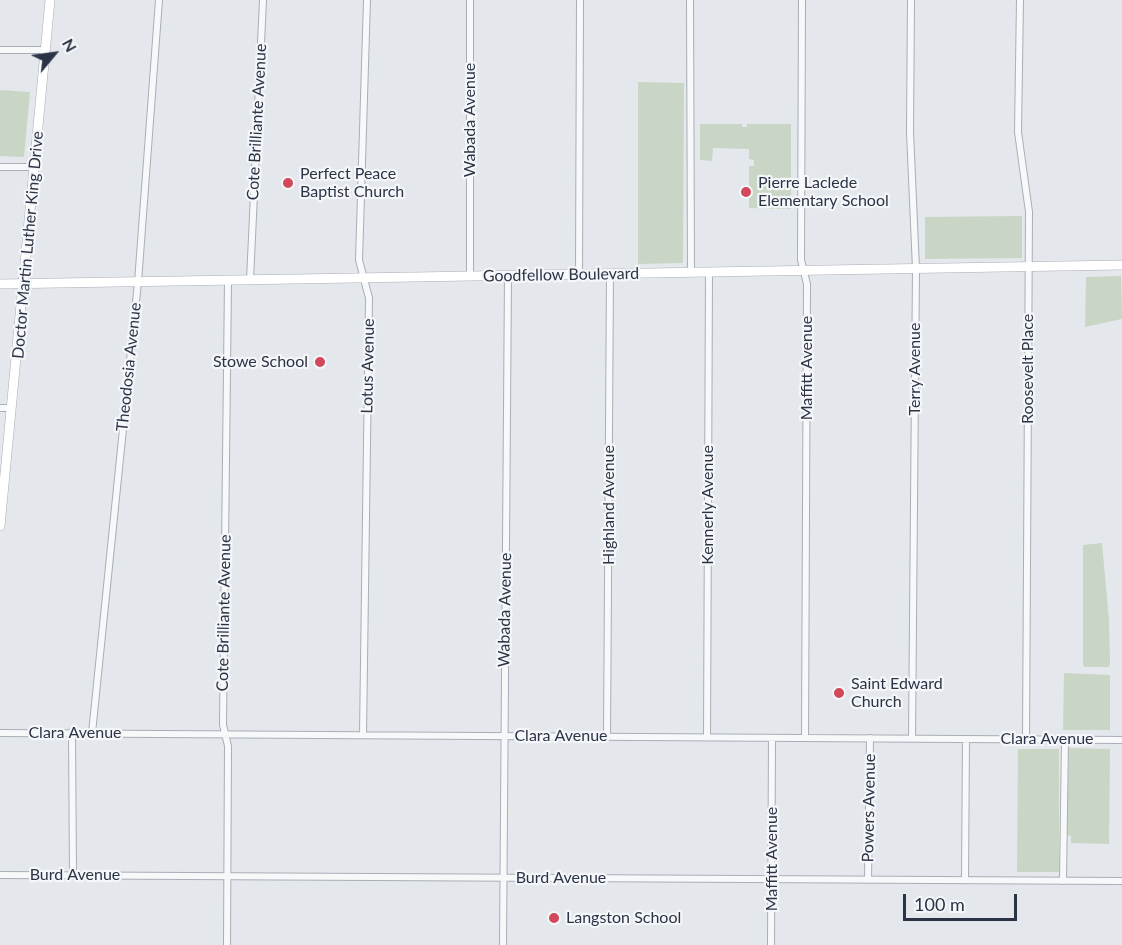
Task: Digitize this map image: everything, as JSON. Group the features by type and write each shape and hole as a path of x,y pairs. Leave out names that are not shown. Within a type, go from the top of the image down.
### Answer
{"main road":[{"name":"Doctor Martin Luther King Drive","path":"0,526 25,284 50,0"},
{"name":"Goodfellow Boulevard","path":"0,284 1122,265"}],"street":[{"name":"Theodosia Avenue","path":"92,733 138,282 159,0"},
{"name":"Cote Brilliante Avenue","path":"250,280 263,0"},
{"name":"Lotus Avenue","path":"363,735 369,298 358,260 367,0"},
{"name":"Wabada Avenue","path":"470,0 470,276"},
{"path":"579,0 579,274"},
{"path":"690,0 690,273"},
{"name":"Maffitt Avenue","path":"802,0 801,261 807,284 804,738"},
{"name":"Terry Avenue","path":"910,0 910,132 916,269 912,738"},
{"name":"Roosevelt Place","path":"1020,0 1018,132 1028,189 1029,268 1026,738"},
{"path":"0,50 45,50"},
{"path":"0,167 35,167"},
{"name":"Kennerly Avenue","path":"707,737 709,273"},
{"name":"Highland Avenue","path":"607,736 610,274"},
{"name":"Wabada Avenue","path":"503,945 508,276"},
{"name":"Cote Brilliante Avenue","path":"227,945 228,746 225,735 228,281"},
{"path":"0,408 12,408"},
{"path":"72,732 73,875"},
{"name":"Clara Avenue","path":"0,733 1122,740"},
{"name":"Maffitt Avenue","path":"771,945 772,738"},
{"name":"Powers Avenue","path":"868,879 870,738"},
{"path":"966,739 966,880"},
{"path":"1063,881 1065,740"},
{"name":"Burd Avenue","path":"0,875 1122,881"}],"green space":[{"path":"638,82 684,83 683,263 638,264"},
{"path":"0,90 30,92 24,157 0,156"},
{"path":"700,124 742,124 742,127 747,127 747,124 791,124 791,209 749,208 749,166 754,166 754,160 749,159 749,149 713,148 712,161 700,160"},
{"path":"1022,216 1022,258 925,259 925,217"},
{"path":"1121,276 1122,319 1085,327 1086,277"},
{"path":"1102,543 1109,620 1110,663 1109,667 1085,667 1083,665 1083,545"},
{"path":"1064,673 1110,675 1110,730 1063,730"},
{"path":"1069,748 1110,749 1109,844 1071,843 1071,836 1067,835"},
{"path":"1018,749 1059,749 1059,872 1017,872"}],"place":[{"name":"Perfect Peace Baptist Church","path":"288,183"},
{"name":"Pierre Laclede Elementary School","path":"746,192"},
{"name":"Stowe School","path":"320,362"},
{"name":"Saint Edward Church","path":"839,693"},
{"name":"Langston School","path":"554,918"}]}
